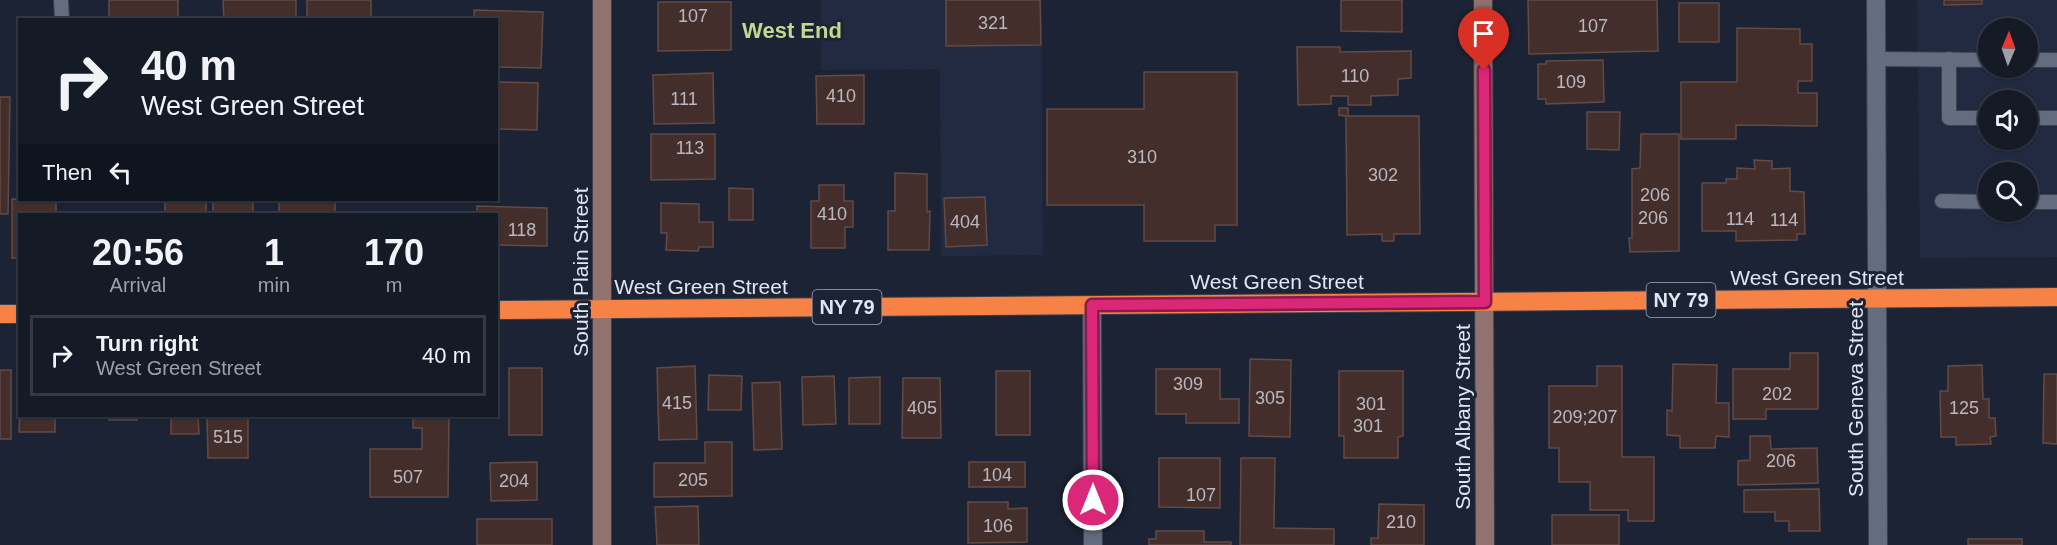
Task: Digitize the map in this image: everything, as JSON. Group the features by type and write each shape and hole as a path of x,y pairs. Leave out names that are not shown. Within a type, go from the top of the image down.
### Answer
{"highway":[{"name":"West Green Street","path":"498,310 2057,297"},
{"path":"0,314 18,314"}],"street":[{"name":"South Plain Street","path":"602,0 602,545"},
{"name":"South Albany Street","path":"1483,0 1485,545"},
{"name":"South Geneva Street","path":"1876,0 1878,545"},
{"path":"1092,305 1093,545"}],"lane":[{"path":"61,0 62,18"},
{"path":"1876,59 1978,60"},
{"path":"1948,59 1949,118 1978,118"},
{"path":"2038,60 2057,60"},
{"path":"2038,118 2057,118"},
{"path":"1942,201 1978,202"},
{"path":"2038,202 2057,202"}],"shaded area":[{"path":"821,0 1042,0 1043,255 941,256 940,69 821,70"},
{"path":"1917,0 2057,0 2057,257 1920,258"}],"building":[{"path":"109,0 178,0 178,18 109,18"},
{"path":"223,0 296,0 296,18 224,18"},
{"path":"307,0 371,0 371,18 307,18"},
{"path":"946,0 1040,0 1041,45 946,46"},
{"path":"1341,0 1402,0 1402,32 1341,31"},
{"path":"1528,0 1657,0 1658,51 1529,54"},
{"path":"1944,0 1982,0 1982,4 1944,5"},
{"path":"658,2 731,2 731,50 658,51"},
{"path":"1679,3 1719,3 1719,42 1679,42"},
{"path":"474,10 543,12 541,68 498,67 498,18 474,18"},
{"path":"1737,28 1800,29 1800,44 1812,44 1812,81 1798,81 1798,93 1817,93 1817,126 1736,125 1736,139 1681,139 1681,82 1737,82"},
{"path":"1297,47 1340,47 1340,52 1411,51 1411,78 1398,79 1398,95 1371,96 1371,105 1348,105 1348,96 1331,96 1331,104 1298,105"},
{"path":"1603,60 1604,102 1546,104 1546,99 1538,99 1538,64 1546,64 1546,61"},
{"path":"1144,72 1237,72 1237,225 1215,225 1215,241 1144,241 1144,205 1047,205 1047,109 1144,109"},
{"path":"713,73 714,123 654,124 653,75"},
{"path":"864,75 864,124 817,124 816,76"},
{"path":"498,82 538,83 537,130 498,129"},
{"path":"0,97 10,97 8,214 0,214"},
{"path":"1339,108 1348,108 1348,116 1419,116 1420,234 1394,234 1394,241 1382,241 1382,234 1347,235 1346,116 1339,115"},
{"path":"1587,112 1620,112 1619,150 1587,149"},
{"path":"651,134 715,134 715,179 651,180"},
{"path":"1641,134 1679,134 1679,251 1630,252 1632,169 1640,168"},
{"path":"1754,160 1772,161 1772,169 1790,168 1790,191 1804,192 1805,234 1797,234 1797,240 1736,241 1736,231 1702,231 1702,183 1726,183 1726,179 1737,179 1737,168 1755,169"},
{"path":"895,173 927,174 927,212 930,211 929,250 888,250 888,211 895,211"},
{"path":"819,185 844,185 844,201 853,201 853,227 845,227 845,248 811,248 811,201 819,201"},
{"path":"729,188 753,189 753,220 729,220"},
{"path":"985,197 987,245 946,247 944,198"},
{"path":"12,199 56,201 56,213 18,213 18,258 12,258"},
{"path":"165,201 206,201 206,213 165,213"},
{"path":"213,201 253,201 253,213 213,213"},
{"path":"279,201 335,201 335,213 279,213"},
{"path":"661,203 699,204 699,222 713,222 713,247 699,247 698,251 666,250 667,233 661,233"},
{"path":"477,206 547,208 547,246 498,245 498,213 477,213"},
{"path":"1790,353 1818,353 1818,409 1766,409 1766,419 1733,419 1733,369 1790,369"},
{"path":"1250,359 1291,360 1290,437 1249,436"},
{"path":"1673,364 1717,365 1716,403 1729,403 1729,437 1716,436 1715,448 1680,448 1680,436 1667,435 1667,410 1672,411"},
{"path":"1982,365 1983,399 1989,399 1989,418 1995,418 1996,436 1990,437 1991,444 1956,445 1956,437 1941,437 1940,391 1948,391 1948,366"},
{"path":"695,366 697,439 659,440 657,368"},
{"path":"1597,366 1622,366 1622,457 1654,457 1654,521 1628,521 1628,510 1590,510 1590,482 1559,482 1559,448 1549,448 1549,386 1597,386"},
{"path":"509,368 542,368 542,435 509,435"},
{"path":"1156,369 1220,369 1220,399 1239,399 1239,423 1186,423 1186,414 1156,414"},
{"path":"0,370 11,370 11,439 0,439"},
{"path":"996,371 1030,371 1030,435 996,435"},
{"path":"1339,371 1403,371 1403,436 1398,437 1398,458 1344,458 1344,436 1339,436"},
{"path":"2044,374 2057,374 2057,444 2043,443"},
{"path":"709,375 742,376 741,410 708,410"},
{"path":"834,376 836,424 803,425 802,377"},
{"path":"880,377 880,424 849,424 849,378"},
{"path":"903,378 940,378 941,438 902,438"},
{"path":"780,382 782,449 754,450 752,383"},
{"path":"20,417 55,417 55,432 19,432"},
{"path":"109,417 137,417 137,420 109,420"},
{"path":"171,417 198,417 199,434 171,434"},
{"path":"207,417 248,417 248,458 208,458"},
{"path":"413,417 449,417 448,497 370,497 370,449 422,449 422,428 413,428"},
{"path":"1750,436 1770,436 1771,449 1817,448 1818,483 1738,485 1738,461 1750,460"},
{"path":"705,442 732,442 732,496 654,497 654,463 705,463"},
{"path":"1159,458 1220,458 1220,508 1159,507"},
{"path":"1241,458 1275,458 1274,528 1334,529 1334,545 1240,545"},
{"path":"537,462 537,500 491,501 490,463"},
{"path":"969,462 1025,462 1025,487 969,487"},
{"path":"1819,489 1820,531 1789,531 1789,521 1775,521 1775,512 1744,512 1744,490"},
{"path":"968,502 1008,502 1008,509 1027,508 1027,542 968,543"},
{"path":"1379,504 1424,505 1424,545 1371,545 1371,538 1378,538"},
{"path":"698,506 699,545 657,545 655,507"},
{"path":"1552,515 1619,515 1619,545 1552,545"},
{"path":"477,519 552,519 552,545 477,545"},
{"path":"1156,531 1204,531 1204,542 1231,542 1231,545 1149,545 1149,539 1156,539"},
{"path":"1968,539 2022,539 2022,545 1968,545"}],"district":[{"name":"West End","path":"792,30"}],"route":[{"path":"1093,500 1092,305 1485,302 1484,70"}]}
